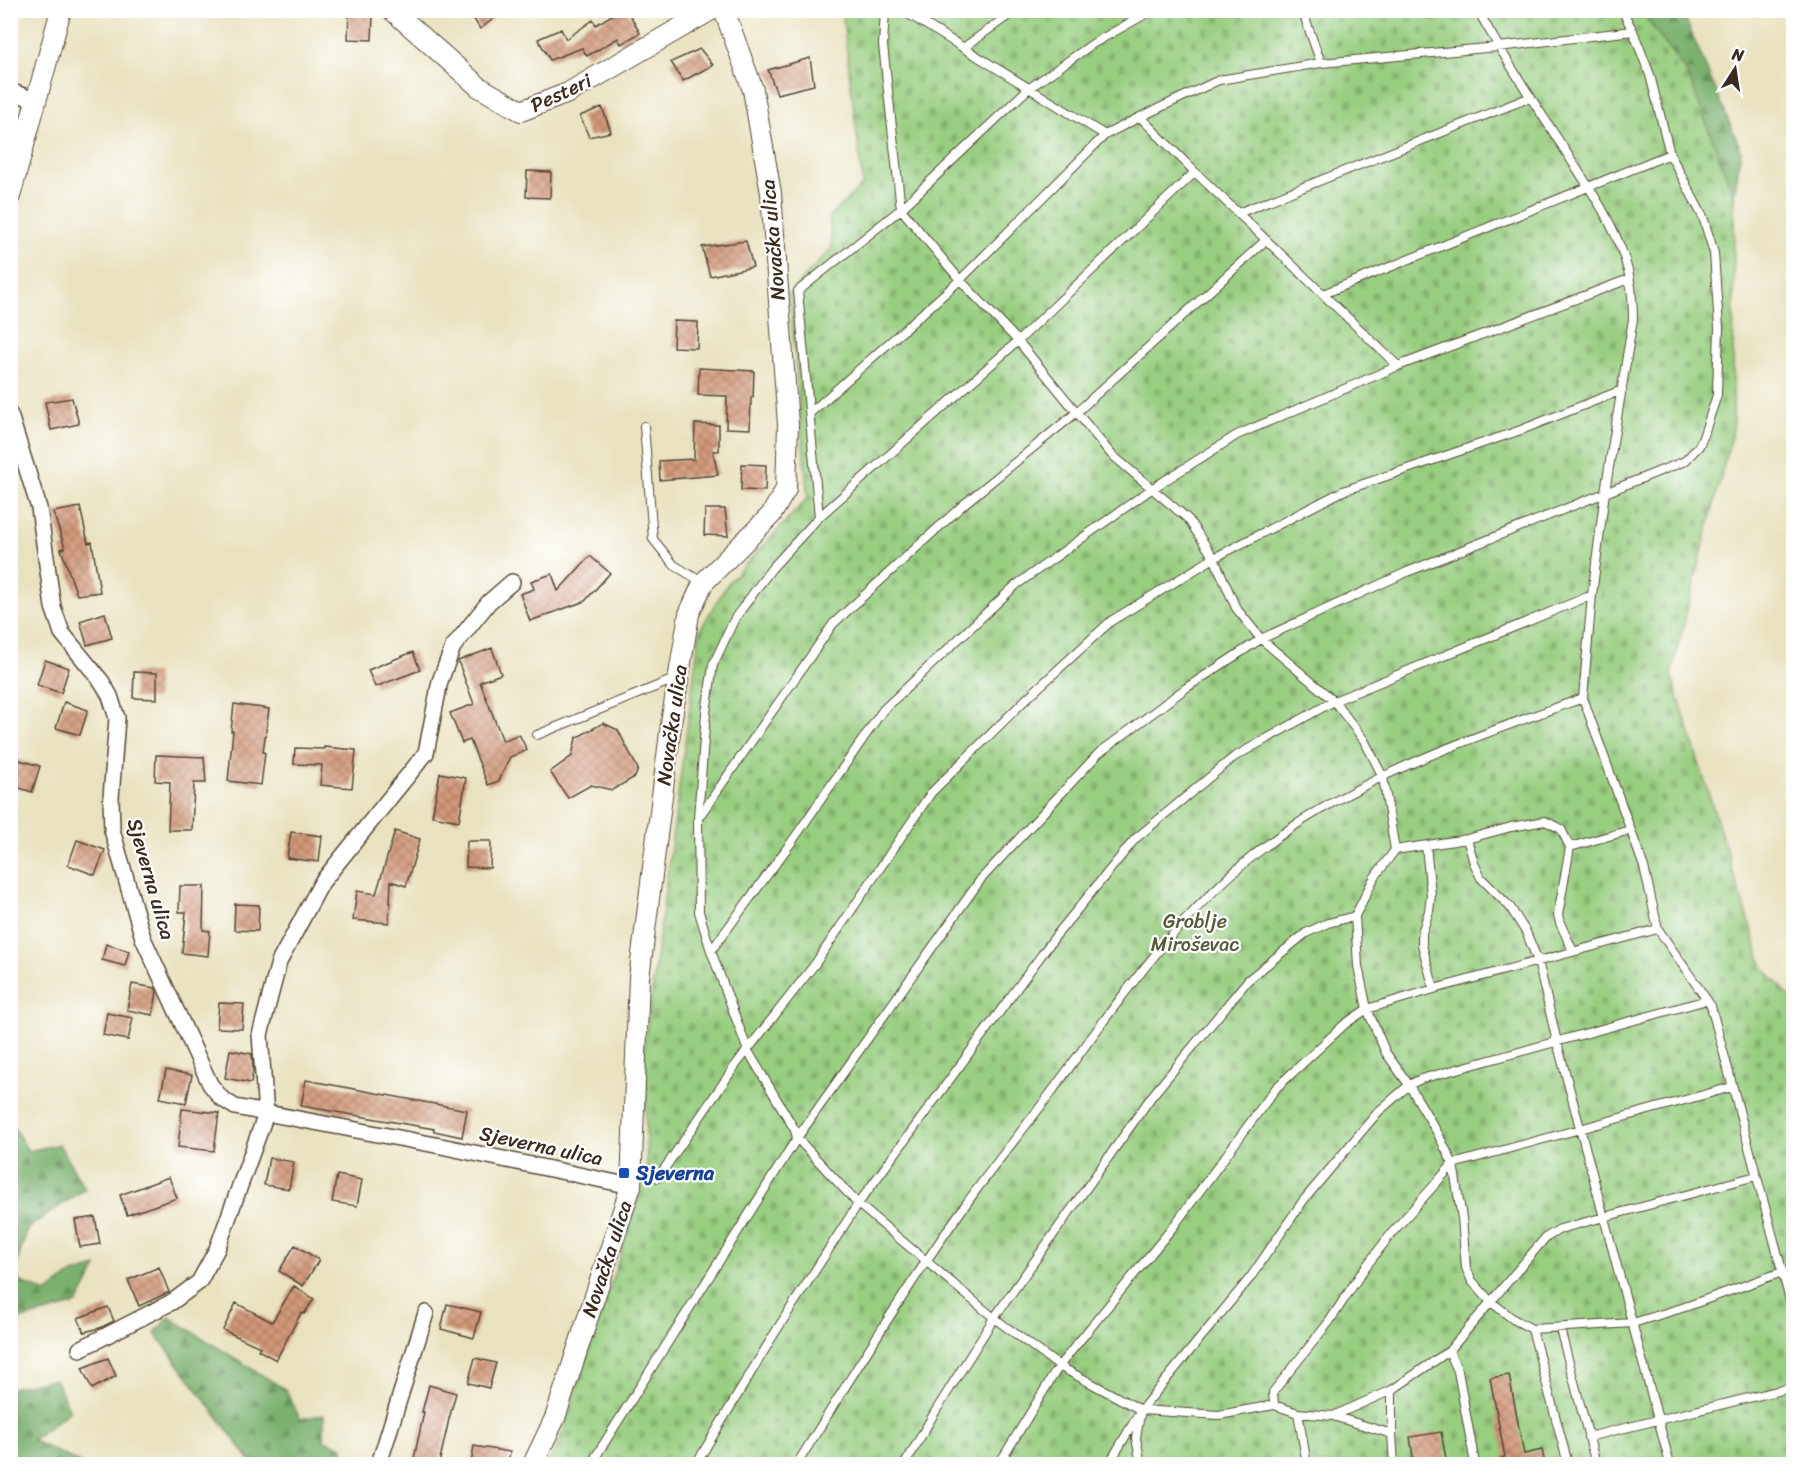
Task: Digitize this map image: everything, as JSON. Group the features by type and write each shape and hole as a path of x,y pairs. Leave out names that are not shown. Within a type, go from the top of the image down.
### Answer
{"street":[{"path":"10,196 61,10"},
{"name":"Pesteri","path":"392,10 479,87 521,111 568,93 711,10"},
{"name":"Novačka ulica","path":"533,1464 555,1418 631,1186 639,978 672,717 689,614 703,583 771,515 786,489 788,424 771,193 753,90 724,10"},
{"path":"10,91 37,101"},
{"name":"Sjeverna ulica","path":"10,415 39,508 53,607 62,633 102,682 110,696 117,718 111,798 112,830 143,938 210,1084 220,1098 235,1107 266,1114 441,1146 631,1186"},
{"path":"80,1349 172,1302 199,1282 217,1249 266,1114 260,1035 279,962 322,882 426,753 441,681 453,647 489,602 512,582"},
{"path":"379,1464 426,1313"}],"lane":[{"path":"885,10 884,45 901,209 960,280 1018,341 1111,454 1188,519 1214,558 1236,608 1261,639 1334,701 1364,740 1383,777 1395,850"},
{"path":"902,10 1028,90 1105,135"},
{"path":"963,48 1016,10"},
{"path":"819,517 798,291 901,209 1028,90 1094,43 1153,10"},
{"path":"1302,10 1321,63"},
{"path":"1478,10 1498,47 1614,230 1626,261 1633,297 1633,319 1605,492 1592,595 1583,699 1644,867 1658,928 1712,1006 1794,1315"},
{"path":"591,1464 797,1138 988,870 1099,753 1186,688 1261,639 1407,572 1684,461 1699,446 1717,395 1719,328 1714,253 1703,217 1670,154 1650,75 1622,10"},
{"path":"810,413 960,280 1105,135 1219,80 1321,63 1498,47 1633,31"},
{"path":"1238,213 1531,97"},
{"path":"1140,117 1398,366"},
{"path":"1323,294 1670,154"},
{"path":"1195,172 1018,341 819,517 772,568 735,618 713,665 706,713 698,818 699,912 748,1051 795,1130 797,1138 858,1204 994,1318 1059,1366 1141,1410 1219,1415 1274,1405 1298,1413 1333,1416 1392,1434"},
{"path":"698,818 832,624 964,504 1077,412 1266,240"},
{"path":"711,951 793,840 883,710 1016,585 1150,489 1238,435 1398,366 1629,279"},
{"path":"658,1178 735,1066 815,964 932,793 1025,700 1111,621 1214,558 1343,492 1521,430 1622,390"},
{"path":"644,426 652,539 674,565 703,583"},
{"path":"696,1464 776,1331 858,1204 1054,938 1135,839 1234,757 1334,701 1592,595"},
{"path":"537,735 678,678"},
{"path":"797,1464 964,1206 1053,1091 1106,1016 1179,927 1208,898 1255,855 1340,797 1449,748 1583,699"},
{"path":"1573,951 1558,915 1570,847 1562,829 1545,821 1426,846 1395,850 1374,878 1355,916 1358,966 1367,1009 1386,1053 1409,1085 1453,1164 1462,1218 1466,1268 1472,1281 1490,1301 1513,1319 1532,1329 1560,1329 1633,1323 1782,1272"},
{"path":"1570,847 1630,830"},
{"path":"1467,838 1474,864 1481,878 1510,907 1526,932 1538,961 1557,1042 1670,1464"},
{"path":"1426,846 1431,895 1422,933 1422,945 1434,988"},
{"path":"905,1464 994,1318 1152,1096 1248,980 1306,933 1328,922 1355,916"},
{"path":"999,1464 1059,1366 1173,1227 1276,1088 1345,1024 1367,1009 1434,988 1658,928"},
{"path":"1109,1464 1141,1410 1250,1278 1303,1201 1378,1112 1409,1085 1421,1079 1707,999"},
{"path":"1274,1405 1273,1392 1329,1322 1364,1269 1391,1234 1453,1164 1732,1087"},
{"path":"1333,1416 1392,1390 1449,1351 1545,1238 1560,1229 1756,1176"},
{"path":"1532,1329 1568,1464"},
{"path":"1560,1329 1596,1464"},
{"path":"1449,1351 1458,1371 1475,1464"},
{"path":"1588,1437 1794,1387"},
{"path":"1392,1390 1394,1464"},
{"path":"1141,1410 1136,1438 1141,1464"},
{"path":"1298,1413 1307,1464"}],"green space":[{"name":"Groblje Miroševac","path":"842,11 1641,11 1688,75 1734,197 1733,429 1671,674 1763,967 1793,1000 1793,1464 547,1464 559,1444 647,1172 644,1050 700,630 728,583 808,498 789,294 832,248 829,216 863,185"},
{"path":"1641,11 1682,11 1741,150 1734,197 1688,75"},
{"path":"11,1123 28,1151 59,1144 85,1189 28,1228 12,1278 46,1293 73,1274 97,1267 77,1304 11,1322"},
{"path":"169,1317 286,1390 300,1419 324,1415 324,1440 343,1447 345,1464 251,1464 155,1333"},
{"path":"55,1379 70,1411 32,1440 82,1464 11,1464 11,1388"}],"building":[{"path":"468,10 505,10 480,29"},
{"path":"620,10 627,10 640,33 621,44 618,38 587,56 582,48 550,60 538,39 561,29 566,39 593,20 596,25"},
{"path":"349,13 373,14 372,40 348,39"},
{"path":"700,49 713,65 683,81 671,62"},
{"path":"810,58 814,85 777,94 768,70"},
{"path":"602,107 611,132 589,137 580,116"},
{"path":"527,171 551,172 550,198 526,197"},
{"path":"746,241 753,267 710,276 702,247"},
{"path":"674,321 698,322 697,348 673,347"},
{"path":"699,368 754,371 750,429 726,428 727,396 698,395"},
{"path":"72,398 79,424 51,430 45,402"},
{"path":"695,424 719,425 719,451 713,451 718,475 660,480 659,461 694,459"},
{"path":"742,464 766,465 765,491 741,490"},
{"path":"80,507 88,543 92,542 100,592 77,595 61,549 65,548 53,512"},
{"path":"705,509 725,509 728,536 704,535"},
{"path":"590,556 610,573 585,601 530,621 520,594 534,589 531,581 552,574 558,591"},
{"path":"105,613 112,638 87,645 80,621"},
{"path":"492,648 501,674 480,682 503,741 519,734 527,750 510,757 499,781 488,785 470,740 462,743 450,713 474,704 458,661"},
{"path":"413,652 420,670 375,687 368,670"},
{"path":"45,660 69,668 61,693 37,685"},
{"path":"134,672 157,673 157,699 133,698"},
{"path":"64,702 88,710 80,735 56,728"},
{"path":"234,704 269,709 261,785 228,781"},
{"path":"603,723 618,730 638,769 635,777 612,790 591,785 568,798 550,772 572,756 576,738"},
{"path":"324,747 356,750 352,788 320,785 322,765 294,764 295,748 324,749"},
{"path":"156,755 204,757 206,783 194,783 192,830 168,830 170,782 155,781"},
{"path":"16,759 40,766 32,792 10,785"},
{"path":"440,773 466,778 459,821 432,816"},
{"path":"395,831 420,839 406,886 391,881 389,923 353,920 357,891 376,894"},
{"path":"291,832 322,836 319,862 287,858"},
{"path":"77,840 105,850 95,875 68,865"},
{"path":"467,841 491,841 490,868 466,867"},
{"path":"180,886 204,886 203,930 210,931 208,956 182,953 186,912 179,912"},
{"path":"235,904 259,905 258,931 234,930"},
{"path":"106,944 129,951 125,966 102,960"},
{"path":"132,984 155,988 157,991 153,1015 127,1010"},
{"path":"219,1003 244,1004 242,1029 217,1028"},
{"path":"107,1013 133,1018 128,1040 103,1035"},
{"path":"230,1050 252,1054 251,1083 225,1078"},
{"path":"166,1070 192,1075 186,1103 160,1098"},
{"path":"306,1080 467,1110 462,1137 434,1131 434,1129 301,1106"},
{"path":"182,1109 219,1113 214,1151 178,1147"},
{"path":"269,1158 294,1162 289,1189 264,1185"},
{"path":"337,1175 362,1180 357,1206 332,1202"},
{"path":"169,1177 177,1198 127,1215 120,1195"},
{"path":"95,1217 100,1244 80,1247 75,1220"},
{"path":"295,1245 319,1260 303,1286 279,1271"},
{"path":"159,1267 169,1292 139,1306 128,1280"},
{"path":"294,1286 314,1299 304,1314 301,1313 276,1360 258,1350 260,1347 223,1330 236,1303 272,1322"},
{"path":"447,1304 481,1312 474,1338 441,1329"},
{"path":"108,1307 114,1321 84,1332 78,1318"},
{"path":"108,1358 116,1376 92,1389 82,1368"},
{"path":"475,1358 496,1363 489,1388 468,1383"},
{"path":"1509,1375 1524,1454 1542,1450 1545,1464 1502,1464 1501,1458 1505,1457 1490,1378"},
{"path":"429,1385 456,1393 439,1464 413,1463"},
{"path":"1441,1432 1447,1464 1414,1464 1410,1437"},
{"path":"474,1446 510,1452 508,1464 471,1464"}],"place":[{"name":"Sjeverna","path":"624,1173"}]}
